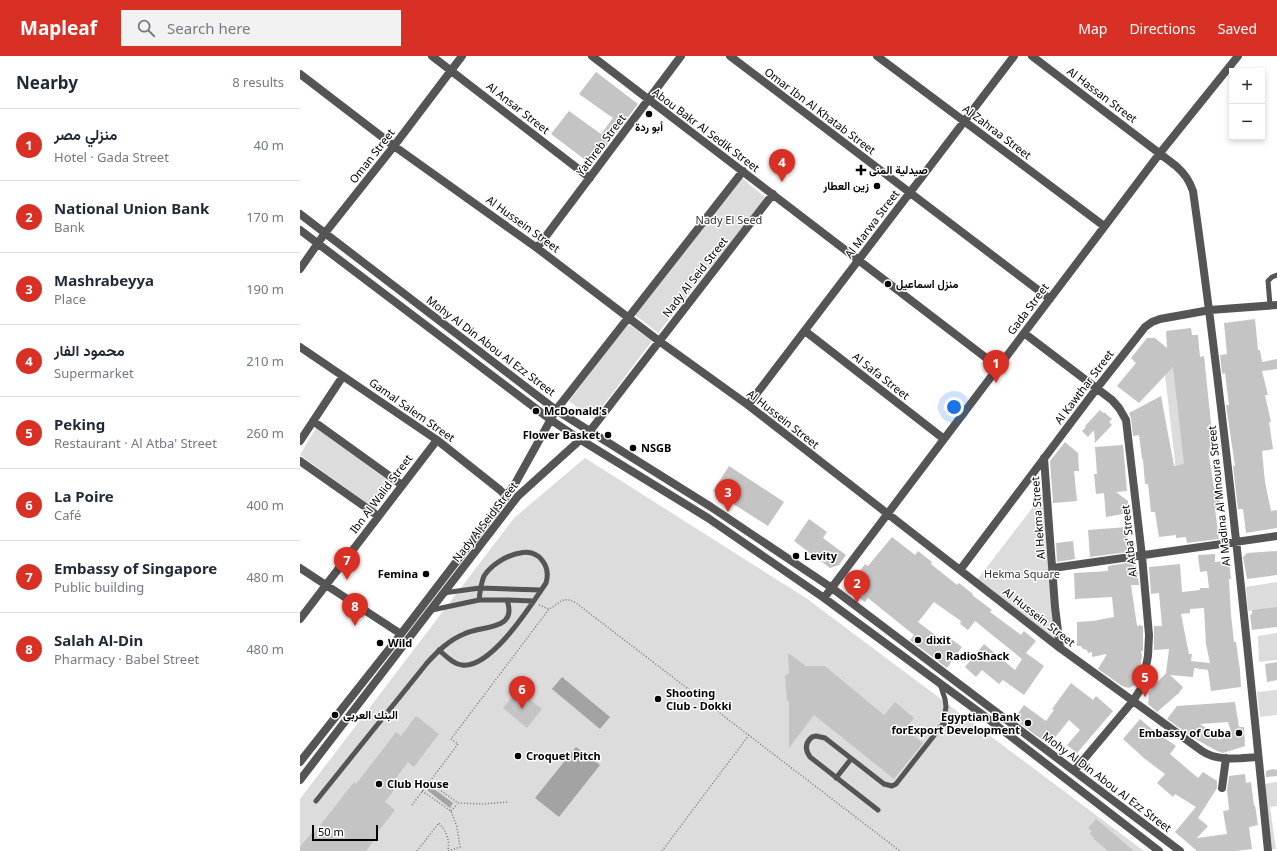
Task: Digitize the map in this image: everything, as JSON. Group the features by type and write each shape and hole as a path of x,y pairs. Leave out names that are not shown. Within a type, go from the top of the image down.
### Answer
{"street":[{"name":"Al Ansar Street","path":"432,56 590,178"},
{"name":"Oman Street","path":"300,269 317,243 394,146 462,56"},
{"name":"Abou Bakr Al Sedik Street","path":"592,56 998,367"},
{"name":"Yathreb Street","path":"537,248 681,56"},
{"name":"Omar Ibn Al Khatab Street","path":"730,56 1050,299"},
{"name":"Al Zahraa Street","path":"877,56 1104,226"},
{"name":"Al Marwa Street","path":"748,406 1014,56"},
{"name":"Al Hassan Street","path":"1032,56 1160,153"},
{"name":"Gada Street","path":"824,598 1104,226 1160,153 1238,56"},
{"name":"Al Hussein Street","path":"300,74 394,146 537,248 748,406 1060,648 1206,754 1226,758 1258,757"},
{"name":"Al Madina Al Mnoura Street","path":"1160,153 1184,173 1190,181 1193,191 1210,310 1268,851"},
{"name":"Nady Al Seid Street","path":"300,762 401,634 505,498 516,482 556,410 743,171"},
{"name":"Nady Al Seid Street","path":"300,779 522,492 590,431 773,194"},
{"name":"Mohy Al Din Abou Al Ezz Street","path":"300,214 556,410 711,507 832,588 1180,851"},
{"name":"Mohy Al Din Abou Al Ezz Street","path":"300,230 551,420 708,518 824,598 983,715 1159,851"},
{"name":"Al Kawthar Street","path":"960,570 1139,333 1152,322 1160,319 1210,310 1273,305"},
{"name":"Al Safa Street","path":"805,331 944,439"},
{"name":"Al Atba' Street","path":"1024,333 1117,404 1123,413 1126,420 1142,556 1149,635 1148,656 1142,687 1133,701 1074,771"},
{"name":"Gamal Salem Street","path":"300,347 437,440 500,490 504,494 505,498"},
{"path":"300,441 343,376"},
{"path":"313,421 402,485"},
{"name":"Ibn Al Walid Street","path":"300,619 437,440"},
{"name":"Al Hekma Street","path":"1044,458 1055,606 1060,648"},
{"path":"300,461 378,516"},
{"path":"1053,568 1277,536"},
{"path":"300,568 401,634"},
{"path":"1222,788 1226,758"}],"lane":[{"path":"1273,305 1268,281 1277,275"},
{"path":"439,650 456,664 474,664 484,659 501,644 546,584 548,576 547,568 536,555 520,552 509,556 491,568 484,576 480,588 479,600"},
{"path":"444,593 480,588 541,590"},
{"path":"431,610 479,600 534,601"},
{"path":"316,802 439,650 451,640 465,633 480,628 502,624 509,613 507,600"},
{"path":"878,810 810,757 806,749 809,740 812,737 821,736 825,738 884,784 892,786 899,781 943,724 945,703 940,683"},
{"path":"943,724 962,718 983,715"},
{"path":"836,778 851,759"}],"path":[{"path":"412,805 458,744 452,739 549,609 563,600 571,600 900,851"},
{"path":"534,601 546,609 549,609"},
{"path":"662,851 749,736"},
{"path":"429,782 458,803 483,804 508,802"},
{"path":"417,851 439,823 448,834 448,851 460,847 457,827 451,812 422,790"},
{"path":"451,812 458,803"}],"green space":[{"name":"Nady El Seed","path":"742,178 766,198 658,333 634,314"},
{"path":"628,323 652,341 593,419 569,401"},
{"path":"1163,357 1175,357 1196,522 1182,523"},
{"path":"316,428 394,485 376,510 300,455"},
{"name":"Shooting Club - Dokki","path":"585,458 806,598 1144,851 300,851 300,799 514,518"},
{"name":"Hekma Square","path":"1046,490 1054,581 1065,647 977,580"},
{"path":"1277,582 1277,607 1248,611 1246,587"},
{"path":"1277,633 1277,660 1259,662 1258,636"},
{"path":"1277,690 1277,715 1260,717 1257,692"},
{"path":"1277,782 1277,806 1270,807 1276,849 1269,849 1264,784"}],"shaded area":[{"path":"562,677 610,717 600,729 552,689"},
{"path":"576,747 600,765 559,817 535,798"},
{"path":"430,786 453,803 450,808 427,790"}],"building":[{"path":"596,72 638,104 592,165 551,134 569,111 601,134 613,118 579,94"},
{"path":"1255,319 1258,350 1260,350 1262,362 1277,359 1277,369 1262,371 1268,395 1265,395 1271,422 1269,422 1273,449 1262,451 1265,482 1271,511 1277,510 1277,528 1246,533 1243,509 1238,509 1233,466 1235,466 1226,405 1229,405 1225,373 1222,374 1220,355 1227,354 1224,323"},
{"path":"1191,328 1192,335 1198,335 1200,357 1204,356 1212,433 1214,432 1216,452 1208,453 1214,488 1219,488 1220,509 1215,509 1219,539 1187,543 1186,537 1176,538 1176,535 1159,537 1155,512 1151,512 1148,484 1145,484 1139,435 1133,436 1129,413 1161,396 1174,466 1184,464 1173,367 1139,403 1117,386 1136,363 1131,358 1147,338 1155,338 1167,348 1166,331"},
{"path":"1100,410 1112,419 1109,422 1112,425 1095,443 1094,430 1088,437 1082,431"},
{"path":"1065,442 1078,453 1079,471 1074,471 1077,501 1053,503 1050,461"},
{"path":"1123,445 1127,491 1116,492 1128,501 1129,513 1106,517 1104,493 1096,494 1094,474 1097,474 1095,447"},
{"path":"729,466 784,502 768,526 713,491"},
{"path":"809,519 827,532 823,538 846,555 839,565 830,568 794,541"},
{"path":"1127,527 1128,552 1090,557 1088,530"},
{"path":"892,537 915,555 918,551 932,562 931,564 957,585 959,583 973,594 972,595 992,610 990,612 1021,635 1024,631 1036,641 1026,653 1044,666 1024,695 1003,680 999,684 982,670 976,677 965,667 984,644 1015,670 1022,659 975,621 968,630 960,624 961,621 934,602 918,622 943,641 947,636 962,647 947,668 910,640 914,635 868,598 865,602 847,589 865,564 868,566"},
{"path":"1073,541 1075,559 1057,562 1056,543"},
{"path":"1277,551 1277,575 1247,579 1243,557 1247,553"},
{"path":"1215,554 1215,562 1229,560 1231,579 1229,579 1231,615 1234,642 1236,642 1240,670 1241,687 1211,691 1208,670 1194,668 1193,677 1170,675 1183,687 1179,693 1157,712 1148,704 1148,693 1166,673 1169,649 1154,650 1154,626 1162,626 1159,593 1151,594 1149,567 1180,564 1182,592 1200,590 1200,588 1209,588 1207,571 1200,572 1198,555","holes":["1204,608 1206,644 1210,663 1191,661 1192,654 1189,654 1181,614 1190,613 1190,609"]},
{"path":"1133,562 1134,566 1137,566 1139,585 1131,585 1137,626 1143,626 1143,651 1141,651 1142,656 1138,679 1135,685 1129,688 1122,686 1098,669 1107,654 1092,657 1092,652 1088,653 1087,650 1083,649 1081,646 1077,646 1077,622 1114,617 1112,597 1075,599 1074,573 1108,571 1108,566"},
{"path":"1277,607 1277,627 1252,630 1250,615 1252,614 1252,610"},
{"path":"788,653 806,666 825,666 884,715 895,702 914,718 905,729 923,743 894,779 814,715 789,748 789,702 787,701 785,675 789,674"},
{"path":"1277,662 1277,680 1267,682 1265,664"},
{"path":"1071,683 1093,700 1096,696 1113,711 1077,753 1067,745 1080,730 1069,720 1049,745 1014,719 1024,705 1046,721 1054,710 1052,709"},
{"path":"518,690 542,709 527,728 503,708"},
{"path":"1235,702 1239,727 1244,727 1245,746 1223,753 1192,737 1167,719 1177,706","holes":["1228,722 1232,735 1219,740 1218,736 1200,724"]},
{"name":"Club House","path":"416,716 439,734 414,767 408,762 396,778 400,782 385,802 395,810 377,833 379,834 366,851 300,851 300,847 313,831 315,832 354,782 356,784 396,732 401,736"},
{"path":"1140,719 1161,737 1162,736 1176,746 1170,754 1198,778 1203,772 1217,781 1217,788 1198,818 1208,826 1197,838 1227,834 1223,811 1229,810 1227,790 1229,776 1245,774 1246,783 1251,782 1258,825 1249,827 1252,849 1236,851 1197,851 1175,832 1196,807 1175,794 1173,797 1157,783 1165,774 1145,759 1123,739"},
{"path":"1273,769 1277,770 1277,776 1266,777 1266,771"},
{"path":"1096,819 1134,851 1108,851 1090,834 1092,831 1088,828"}],"place":[{"name":"أبو ردة","path":"649,114"},
{"name":"صيدلية المنى","path":"861,170"},
{"name":"محمود الفار","path":"782,182"},
{"name":"زين العطار","path":"877,186"},
{"name":"منزل اسماعيل","path":"888,284"},
{"name":"منزلي مصر","path":"996,383"},
{"name":"McDonald's","path":"536,411"},
{"name":"Flower Basket","path":"608,435"},
{"name":"NSGB","path":"633,448"},
{"name":"Mashrabeyya","path":"728,512"},
{"name":"Levity","path":"796,556"},
{"name":"Femina","path":"426,574"},
{"name":"Embassy of Singapore","path":"347,580"},
{"name":"National Union Bank","path":"857,603"},
{"name":"Salah Al-Din","path":"355,626"},
{"name":"dixit","path":"918,640"},
{"name":"Wild","path":"380,643"},
{"name":"RadioShack","path":"938,656"},
{"name":"Peking","path":"1145,697"},
{"name":"Shooting Club - Dokki","path":"658,699"},
{"name":"La Poire","path":"522,709"},
{"name":"البنك العربى","path":"335,715"},
{"name":"Egyptian Bank forExport Development","path":"1028,723"},
{"name":"Embassy of Cuba","path":"1239,733"},
{"name":"Croquet Pitch","path":"518,756"},
{"name":"Club House","path":"379,784"}]}
